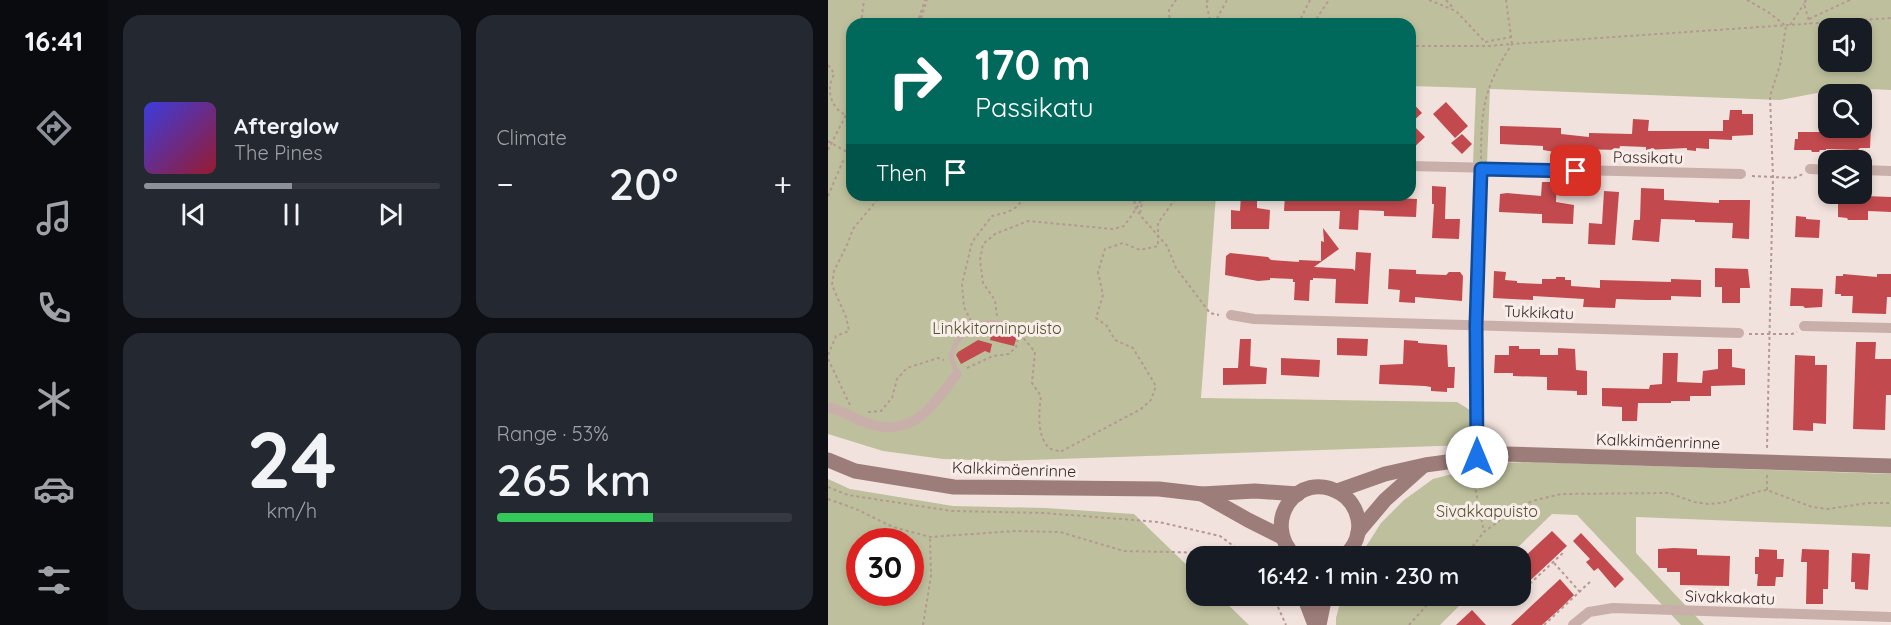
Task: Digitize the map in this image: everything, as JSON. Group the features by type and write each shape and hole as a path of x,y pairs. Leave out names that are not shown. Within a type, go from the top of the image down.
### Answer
{"street":[{"name":"Passikatu","path":"1416,166 1742,174"},
{"path":"1473,457 1481,169"},
{"path":"1810,169 1818,169"},
{"path":"1872,170 1891,171"},
{"name":"Tukkikatu","path":"1231,315 1254,319 1739,333"},
{"path":"1804,326 1891,328"},
{"path":"828,407 867,423 887,428 903,427 929,410 957,374"},
{"name":"Kalkkimäenrinne","path":"828,460 855,471 954,487 1158,489 1202,494 1255,491 1298,494 1321,487 1337,491 1385,474 1425,465 1473,457 1529,454 1891,465"},
{"path":"1358,532 1385,501 1425,465"},
{"path":"1337,491 1350,501 1357,516 1358,532 1353,546"},
{"name":"Kalkkimäenrinne","path":"1202,494 1282,537"},
{"path":"1287,546 1280,529 1283,513 1287,505 1298,494"},
{"path":"1308,606 1317,625"},
{"path":"1317,625 1322,606"},
{"name":"Sivakkakatu","path":"1573,625 1589,612 1602,608 1891,617"}],"lane":[{"path":"957,374 951,356 957,341 974,326 996,321 1005,325"}],"path":[{"path":"862,18 864,0"},
{"path":"920,18 926,0"},
{"path":"1170,18 1169,10 1176,0"},
{"path":"1208,0 1206,3 1211,18"},
{"path":"1216,18 1227,0"},
{"path":"1301,18 1310,0"},
{"path":"1317,18 1329,0"},
{"path":"1429,0 1456,11"},
{"path":"1446,0 1488,46"},
{"path":"1481,169 1483,107 1498,66 1512,44 1506,0"},
{"path":"1747,0 1786,26"},
{"path":"1790,26 1806,0"},
{"path":"1809,19 1850,0"},
{"path":"1804,4 1810,24"},
{"path":"1416,46 1488,46 1891,18"},
{"path":"1767,490 1773,178 1770,96 1780,65 1786,26"},
{"path":"1485,42 1511,38"},
{"path":"828,65 834,73 830,88 833,103 837,110 846,116 830,142 828,150"},
{"path":"830,142 846,151"},
{"path":"828,196 843,161 846,159"},
{"path":"1742,174 1794,178 1810,169"},
{"path":"852,408 828,357 836,336 849,331 846,317 832,285 834,271 853,229 876,201"},
{"path":"974,326 964,307 962,284 972,242 992,216 1009,213 1022,201"},
{"path":"1134,201 1140,215 1167,246 1176,268 1210,313 1231,315"},
{"path":"996,321 995,300 983,283 980,260 983,244 995,234 1028,221 1113,229 1124,226 1141,201"},
{"path":"1140,215 1143,201"},
{"path":"1005,325 1016,329 1035,352 1032,383 1041,396 1039,410 1043,440 1051,449 1060,452 1141,409 1151,400 1156,386 1133,348 1115,340 1107,326 1096,318 1103,295 1098,272 1105,249 1123,243 1140,249 1158,246 1158,223 1174,201"},
{"path":"1739,333 1792,334 1804,326"},
{"path":"957,374 993,356 1009,354 1016,347 1019,333 1016,329"},
{"path":"865,412 881,411 892,398 897,379 907,368 938,358 953,362"},
{"path":"1473,457 1484,532"},
{"path":"828,487 848,495 952,511 1044,513 1159,522 1220,536 1234,546"},
{"path":"1473,546 1484,532 1510,513 1533,501 1562,494 1669,493 1694,502 1709,504 1722,503 1767,490 1812,507 1828,508 1868,503 1891,503"},
{"path":"828,499 856,509 893,527 930,537 1015,531 1060,532 1124,551 1186,552"},
{"path":"923,625 931,576 930,537"},
{"path":"1531,583 1565,551"},
{"path":"1553,562 1580,592"},
{"path":"1544,625 1592,580"},
{"path":"1277,606 1286,625"},
{"path":"1409,625 1425,606"}],"green space":[{"name":"Linkkitorninpuisto","path":"828,0 1891,0 1891,90 1872,89 1872,84 1818,84 1818,93 1780,100 1490,89 1487,164 1473,163 1476,88 1416,86 1416,18 846,18 846,201 1216,201 1201,398 1457,402 1470,410 1469,445 1005,461 943,459 883,451 828,434"},
{"name":"Sivakkapuisto","path":"1534,462 1891,474 1891,527 1636,517 1636,553 1704,625 1681,625 1577,515 1552,514 1519,546 1366,546 1381,523 1404,500 1433,479 1494,463"},
{"path":"828,479 850,489 953,506 1046,508 1134,514 1186,564 1186,606 1229,606 1249,625 828,625"},
{"path":"1339,606 1459,606 1440,625 1336,625"}],"building":[{"path":"1446,102 1468,126 1455,138 1433,114"},
{"path":"1416,106 1422,113 1416,118"},
{"path":"1730,110 1742,110 1742,114 1753,114 1753,135 1732,136 1732,140 1709,139 1709,149 1696,148 1696,151 1687,150 1687,148 1646,150 1646,147 1620,146 1619,150 1576,149 1576,153 1543,150 1543,146 1500,144 1500,126 1561,128 1561,134 1589,137 1589,133 1632,134 1633,119 1649,120 1648,131 1723,131 1723,120 1729,120"},
{"path":"1416,128 1425,137 1416,145"},
{"path":"1798,132 1818,132 1818,138 1870,138 1870,148 1826,149 1818,150 1818,152 1794,150"},
{"path":"1462,134 1472,144 1462,154 1451,143"},
{"path":"1542,182 1557,182 1556,202 1574,205 1573,224 1542,223 1542,214 1499,212 1500,194 1541,196"},
{"path":"1432,186 1446,187 1445,219 1460,219 1459,239 1432,238 1434,204 1432,204"},
{"path":"1641,188 1664,189 1664,200 1719,203 1719,200 1750,200 1749,239 1732,238 1733,223 1661,219 1659,242 1632,240 1634,220 1640,220"},
{"path":"1604,191 1619,192 1615,245 1588,244 1589,223 1602,224"},
{"path":"1872,196 1891,197 1891,212 1868,211 1868,220 1848,220 1838,217 1838,204 1872,204"},
{"path":"1417,199 1416,217 1384,216 1384,211 1359,210 1358,230 1339,229 1340,211 1284,211 1285,201 1416,201"},
{"path":"1241,201 1257,201 1257,208 1270,210 1269,229 1231,229 1231,210 1240,211"},
{"path":"1796,216 1820,220 1819,238 1795,237"},
{"path":"1323,228 1339,249 1314,267 1355,271 1356,252 1371,253 1368,304 1335,303 1336,279 1313,278 1310,280 1309,301 1294,300 1295,282 1293,279 1270,278 1270,280 1258,281 1225,275 1226,256 1230,253 1268,257 1271,260 1321,261 1321,241 1324,242"},
{"path":"1715,268 1748,269 1750,288 1740,288 1740,303 1722,303 1722,287 1715,287"},
{"path":"1389,269 1416,270 1416,274 1446,275 1449,272 1460,272 1463,276 1462,301 1415,297 1415,303 1399,302 1400,290 1388,289"},
{"path":"1494,271 1506,272 1505,280 1517,281 1517,283 1542,284 1542,279 1565,277 1565,280 1571,280 1571,286 1600,288 1600,280 1671,282 1671,279 1701,280 1701,297 1671,296 1671,300 1616,299 1615,308 1583,307 1584,299 1533,296 1533,300 1493,298"},
{"path":"1843,274 1877,277 1877,274 1891,274 1891,297 1887,297 1886,314 1852,313 1853,296 1835,294 1836,276 1843,276"},
{"path":"1791,288 1823,289 1822,307 1790,306"},
{"path":"993,328 1018,333 1014,346 990,340"},
{"path":"1337,338 1368,339 1367,356 1337,355"},
{"path":"1240,339 1251,339 1250,366 1267,368 1266,384 1223,385 1223,368 1238,368"},
{"path":"978,340 992,344 990,353 985,351 961,364 956,355 958,352"},
{"path":"1404,340 1447,345 1448,367 1455,367 1454,388 1447,388 1447,392 1431,391 1431,387 1425,386 1379,384 1380,365 1403,364"},
{"path":"1856,342 1876,342 1875,359 1891,359 1891,395 1886,395 1885,430 1853,429"},
{"path":"1509,346 1519,346 1519,349 1540,349 1540,355 1558,355 1558,348 1575,349 1576,370 1587,371 1587,395 1577,395 1577,391 1547,390 1547,377 1494,373 1495,355 1509,355"},
{"path":"1718,349 1732,349 1732,367 1745,369 1745,385 1711,386 1711,396 1690,396 1690,401 1638,403 1637,421 1622,421 1622,407 1602,406 1602,388 1649,389 1650,385 1662,384 1663,353 1678,353 1677,382 1702,383 1703,371 1718,369"},
{"path":"1795,355 1815,356 1815,365 1827,365 1826,424 1813,423 1813,431 1793,430"},
{"path":"1281,358 1320,360 1319,377 1281,375"},
{"path":"1552,531 1567,546 1531,580 1531,551"},
{"path":"1581,533 1624,579 1615,588 1598,568 1594,571 1586,562 1590,559 1573,541"},
{"path":"1658,549 1697,549 1697,555 1730,556 1729,586 1680,585 1680,572 1667,572 1667,568 1658,568"},
{"path":"1759,549 1777,550 1777,559 1784,559 1783,577 1776,577 1775,586 1757,586 1758,574 1755,574 1755,557 1759,557"},
{"path":"1802,549 1829,550 1828,589 1823,589 1823,604 1806,604 1807,562 1801,562"},
{"path":"1852,553 1870,554 1868,590 1855,589 1855,582 1851,582"},
{"path":"1560,579 1574,595 1562,607 1542,625 1511,625"},
{"path":"1472,610 1486,625 1456,625"}],"route":[{"path":"1477,457 1476,325 1481,169 1576,171"}]}
